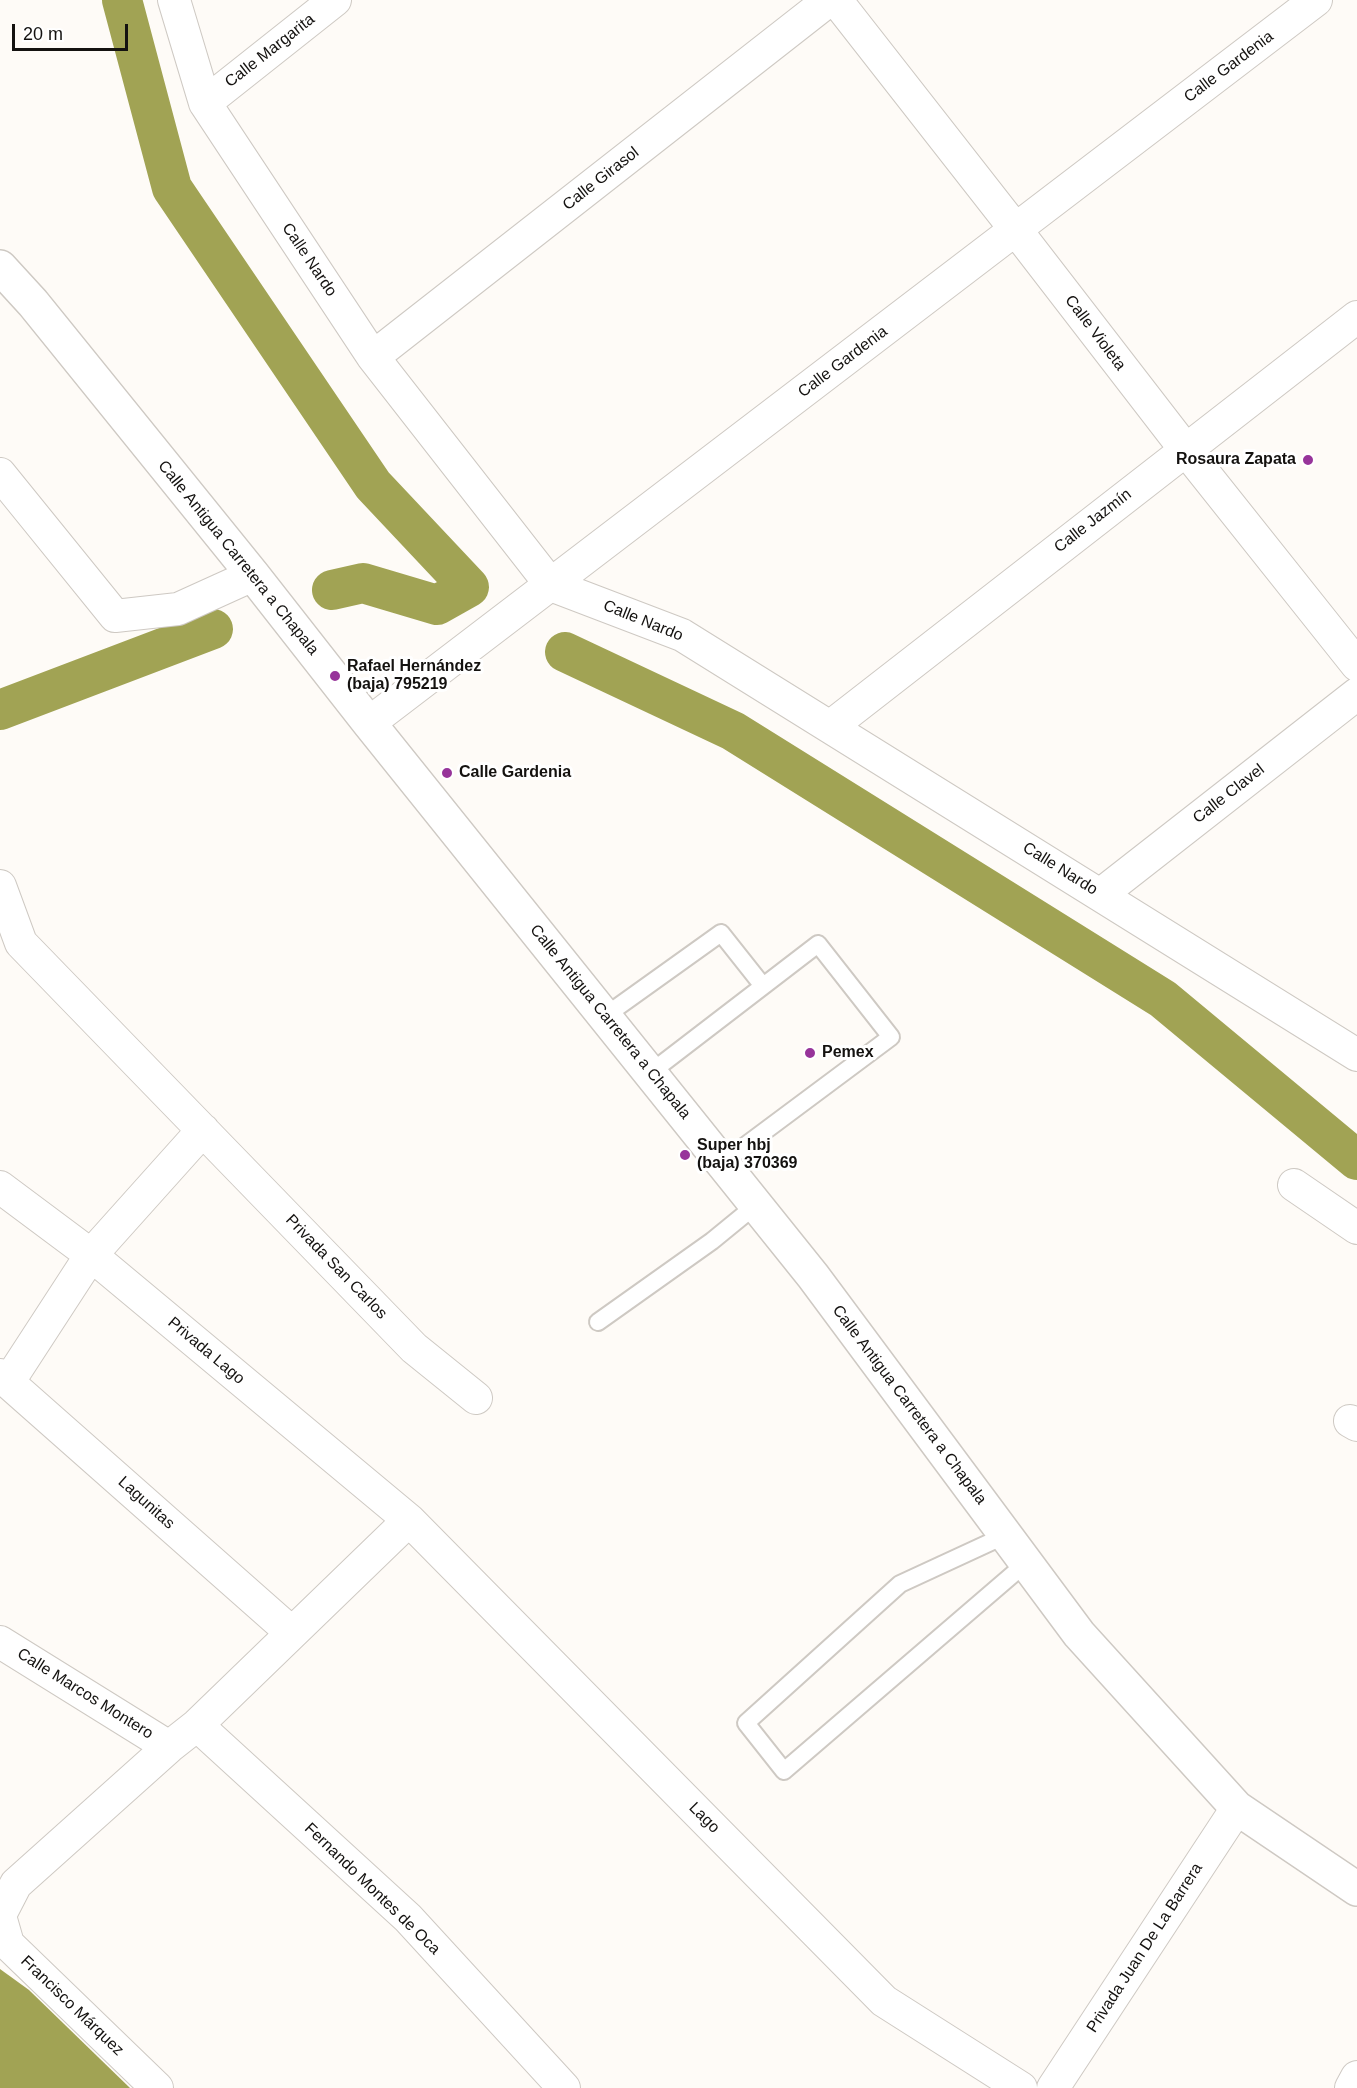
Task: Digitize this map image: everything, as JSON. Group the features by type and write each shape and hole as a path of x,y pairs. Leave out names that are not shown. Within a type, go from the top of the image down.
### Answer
{"main road":[{"name":"Calle Antigua Carretera a Chapala","path":"0,267 33,303 253,575 813,1276 1079,1634 1237,1808 1357,1889"}],"street":[{"name":"Calle Nardo","path":"174,0 205,103 373,357 551,585 682,634 1357,1055"},
{"name":"Calle Margarita","path":"205,103 335,0"},
{"name":"Calle Girasol","path":"373,357 829,0"},
{"name":"Calle Violeta","path":"836,0 1185,449 1357,664"},
{"name":"Calle Gardenia","path":"369,723 1317,0"},
{"name":"Calle Jazmín","path":"830,727 1357,317"},
{"path":"0,474 115,616 178,609 253,575"},
{"name":"Calle Clavel","path":"1100,895 1357,694"},
{"name":"Privada San Carlos","path":"0,886 21,943 414,1348 476,1398"},
{"path":"4,1378 91,1255 203,1130"},
{"path":"1294,1185 1357,1228"},
{"name":"Privada Lago","path":"0,1187 91,1255 410,1520"},
{"name":"Lagunitas","path":"4,1378 292,1633"},
{"path":"0,1915 16,1884 169,1746 197,1725 410,1520"},
{"name":"Lago","path":"410,1520 884,2001 1021,2088"},
{"name":"Calle Marcos Montero","path":"0,1641 169,1746"},
{"name":"Fernando Montes de Oca","path":"197,1725 408,1918 564,2088"},
{"name":"Privada Juan De La Barrera","path":"1053,2088 1237,1808"},
{"name":"Francisco Márquez","path":"0,1915 8,1944 158,2088"},
{"path":"1350,2088 1357,2078"}],"lane":[{"path":"605,1016 721,933 763,986"},
{"path":"650,1073 818,944 891,1037 722,1163"},
{"path":"598,1322 712,1240 756,1205"},
{"path":"1006,1535 900,1584 746,1723 784,1771 1026,1563"}],"shaded area":[{"path":"0,1969 29,1990 130,2088 0,2088"}],"waterway":[{"path":"122,0 172,188 373,485 469,587 437,605 363,583 332,590"},
{"path":"0,710 213,629"},
{"path":"565,652 733,731 1163,999 1357,1160"}],"place":[{"name":"Rosaura Zapata","path":"1308,460"},
{"name":"Rafael Hernández (baja) 795219","path":"335,676"},
{"name":"Calle Gardenia","path":"447,773"},
{"name":"Pemex","path":"810,1053"},
{"name":"Super hbj (baja) 370369","path":"685,1155"}]}
